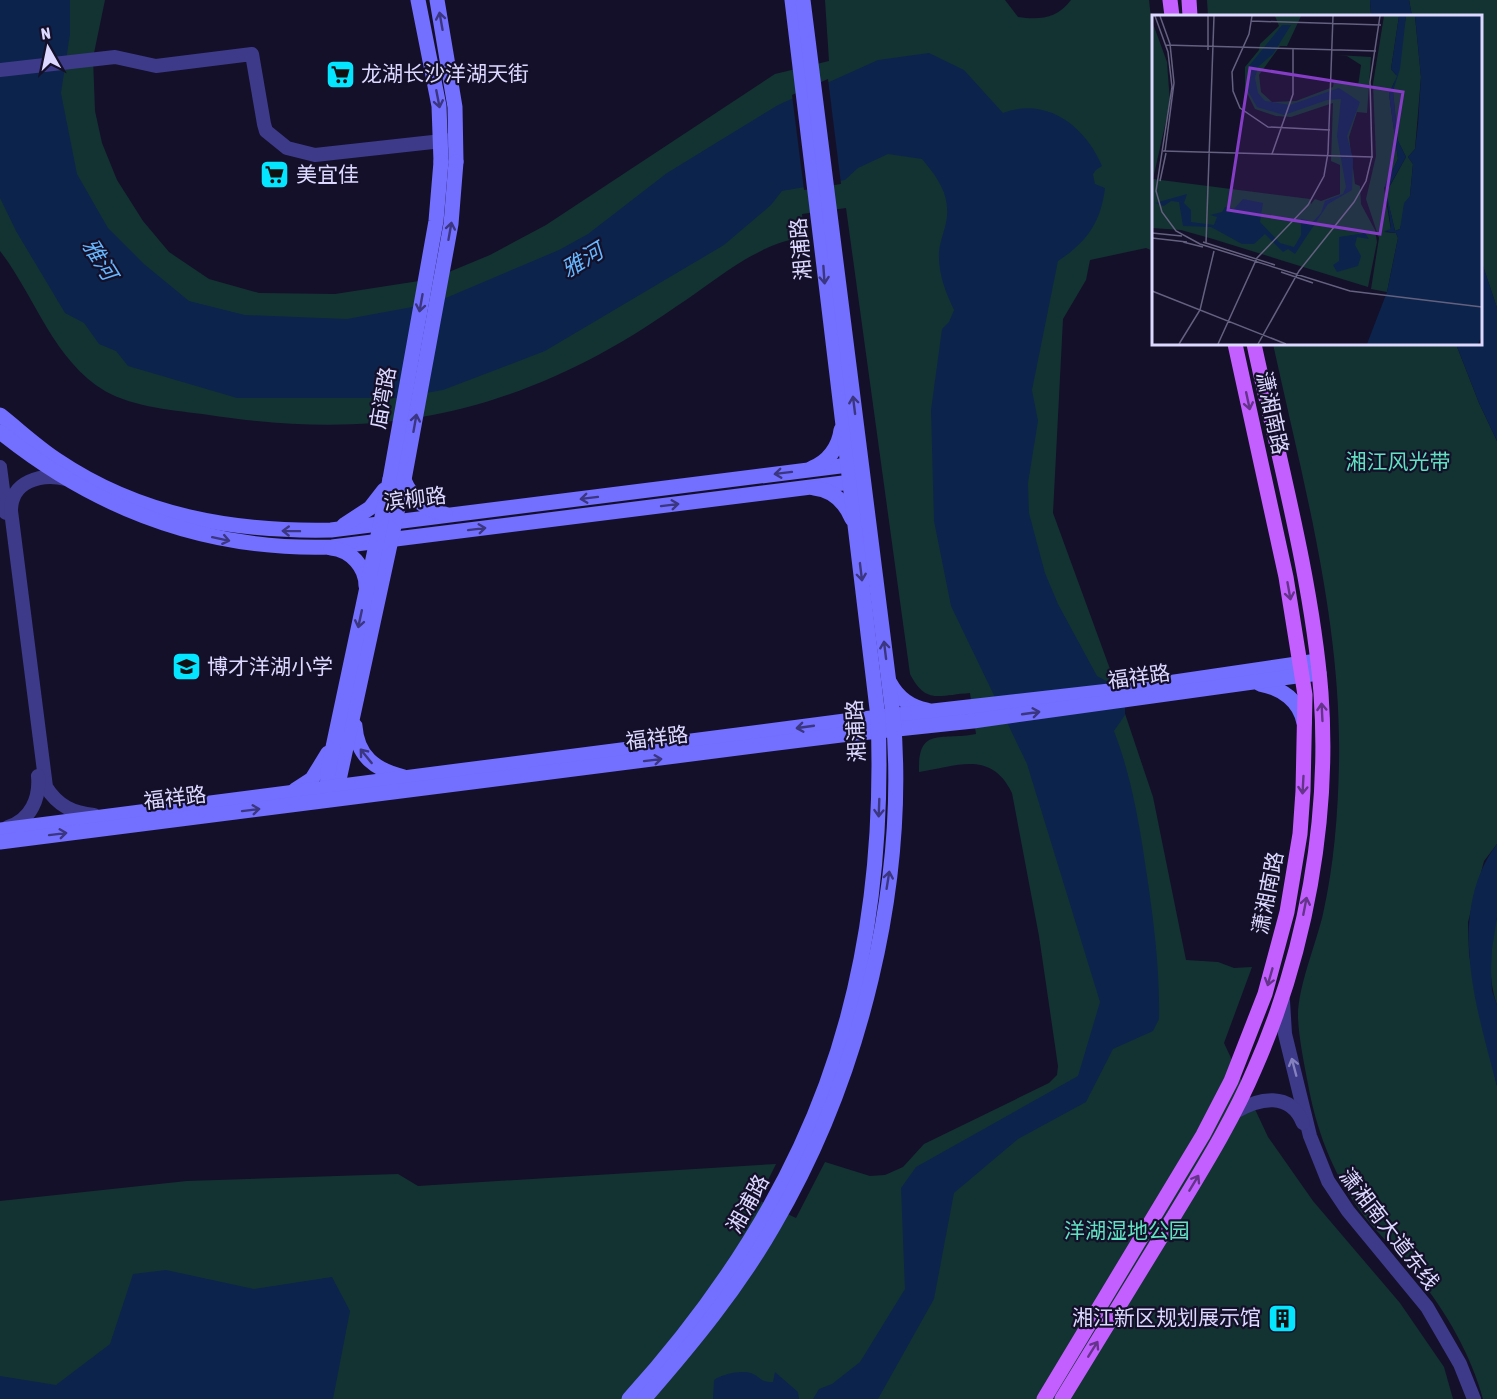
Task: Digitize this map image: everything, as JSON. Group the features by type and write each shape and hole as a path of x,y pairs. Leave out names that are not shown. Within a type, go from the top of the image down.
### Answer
{"main road":[{"name":"庙湾路","path":"418,0 439,106 449,142"},
{"name":"庙湾路","path":"333,793 355,708 397,522 397,480 436,221 449,162 450,70 437,0"},
{"name":"湘浦路","path":"792,0 805,58"},
{"name":"湘浦路","path":"644,1399 697,1338 757,1254 807,1163 836,1093 872,974 891,864 897,776 886,723 805,58 803,0"},
{"path":"1170,0 1172,15"},
{"path":"1189,0 1190,15"},
{"name":"湘浦路","path":"825,215 826,293 842,421 855,464"},
{"name":"潇湘南路","path":"1044,1399 1203,1135 1231,1081 1261,1005 1285,923 1294,874 1303,791 1305,729 1302,669 1295,626 1235,345"},
{"name":"潇湘南路","path":"1062,1399 1235,1112 1266,1041 1296,947 1316,841 1322,726 1318,667 1306,588 1254,345"},
{"name":"滨柳路","path":"0,415 58,461 88,478 150,506 219,525 277,531 326,530 380,524 855,464"},
{"path":"807,470 823,462 834,450 841,432 842,421"},
{"name":"滨柳路","path":"0,432 67,480 135,513 218,538 258,546 326,547 376,542 857,482"},
{"name":"庙湾路","path":"333,793 335,739 380,524 397,480"},
{"path":"326,530 345,525 370,508 397,480 418,502 441,513 454,515"},
{"name":"湘浦路","path":"857,482 856,531 881,675"},
{"path":"808,488 829,492 838,498 850,514 856,531"},
{"path":"382,586 395,555 405,547 438,534"},
{"path":"326,547 338,549 355,559 366,578 366,590"},
{"path":"1262,669 1273,666 1286,655 1295,638 1295,626"},
{"name":"福祥路","path":"0,833 102,816 285,793 333,793 410,778 970,715 1130,694 1239,684 1318,667"},
{"name":"福祥路","path":"1130,694 1262,669 1302,669"},
{"path":"879,767 868,742 841,728 863,707 881,675 909,704 940,718"},
{"path":"1239,684 1268,686 1289,696 1301,711 1305,729"},
{"path":"355,708 355,733 366,758 376,768 410,778"},
{"path":"897,776 908,739 915,732 940,718"},
{"name":"湘浦路","path":"629,1399 686,1333 744,1254 786,1179 823,1096 851,1007 867,937 876,870 879,767 886,723"},
{"name":"福祥路","path":"0,833 841,728"},
{"path":"285,793 306,785 312,779 335,739"}],"street":[{"path":"0,76 109,63 162,65 252,54 266,131 275,140 301,153 315,155 449,142"},
{"path":"0,70 115,57 137,63"},
{"path":"0,467 39,783 38,795 28,814 0,833"},
{"path":"67,480 48,476 29,482 14,494 11,511 46,787 52,796 67,808 102,816"},
{"name":"潇湘南大道东线","path":"1284,986 1285,1034 1317,1159 1328,1181 1348,1211 1428,1307 1460,1364 1474,1399"},
{"name":"潇湘南大道东线","path":"1235,1112 1266,1099 1285,1102 1295,1110 1301,1119 1311,1154 1324,1183 1355,1226 1428,1314 1455,1362 1469,1399"}],"green space":[{"name":"洋湖湿地公园","path":"0,0 105,0 93,58 95,111 102,143 117,180 143,221 169,252 209,279 259,293 335,294 432,279 490,255 546,225 775,74 829,61 825,0 1005,0 1018,17 1033,18 1054,15 1071,0 1149,0 1152,27 1152,251 1146,248 1090,260 1086,280 1063,319 1053,513 1110,669 1153,797 1186,960 1218,962 1234,968 1252,967 1224,1043 1268,1137 1313,1201 1400,1303 1444,1367 1453,1399 0,1399 0,1201 187,1181 398,1174 418,1186 776,1164 758,1200 796,1218 825,1162 870,1176 885,1175 903,1167 924,1144 1049,1083 1057,1075 1058,1066 1039,936 1012,793 1004,780 984,766 960,765 919,772 922,748 927,742 934,738 976,734 970,693 934,696 922,690 910,674 846,208 802,214 804,237 772,246 742,261 622,341 552,378 457,410 410,419 362,424 313,425 262,422 169,410 117,397 87,378 58,345 0,251"},
{"path":"1207,0 1370,0 1371,15 1208,15"},
{"path":"1409,0 1497,0 1497,308 1482,263 1482,15 1412,15"},
{"name":"湘江风光带","path":"1273,345 1456,345 1497,441 1497,844 1484,861 1468,922 1469,954 1475,989 1497,1086 1497,1399 1483,1399 1472,1366 1438,1304 1410,1267 1365,1217 1349,1194 1326,1149 1311,1101 1301,1043 1298,1006 1327,896 1333,858 1339,764 1334,657 1308,500"},
{"path":"1497,918 1497,1005 1490,962"}],"water":[{"name":"雅河","path":"0,0 70,0 70,34 61,93 77,174 108,228 144,264 189,301 245,315 347,319 434,303 559,250 588,234 667,173 778,105 878,60 929,53 964,70 1003,113 1019,109 1049,112 1063,118 1075,128 1095,152 1102,166 1093,174 1095,184 1105,188 1103,200 1096,221 1085,239 1058,261 1032,390 1038,421 1028,483 1029,513 1045,573 1058,604 1097,676 1114,685 1125,706 1125,715 1114,731 1131,785 1144,858 1156,947 1159,1019 1153,1031 1113,1049 1086,1102 1018,1139 954,1193 934,1299 878,1399 813,1399 819,1389 832,1384 860,1362 905,1289 901,1188 916,1167 1078,1076 1100,1002 1027,764 951,606 934,521 931,410 942,329 949,322 954,310 941,275 939,252 947,207 944,192 937,178 922,159 888,154 858,168 845,180 782,191 771,205 724,245 545,351 443,390 397,398 237,398 128,366 116,351 99,344 84,323 65,313 16,231 0,198"},
{"path":"1370,0 1409,0 1412,15 1371,15"},
{"path":"1482,263 1497,308 1497,441 1456,345 1482,345"},
{"path":"1497,844 1497,918 1491,970 1492,991 1497,1005 1497,1086 1474,994 1469,931 1472,900 1481,871"},
{"path":"166,1270 254,1289 332,1277 350,1311 333,1399 0,1399 0,1376 56,1385 110,1344 133,1274"},
{"path":"747,1372 763,1381 773,1382 775,1372 798,1392 799,1399 713,1399 714,1380 722,1376"}],"pier":[{"path":"828,79 841,184 804,190 792,95"}],"place":[{"name":"龙湖长沙洋湖天街","path":"340,74"},
{"name":"美宜佳","path":"275,175"},
{"name":"博才洋湖小学","path":"186,667"},
{"name":"湘江新区规划展示馆","path":"1282,1318"}]}
